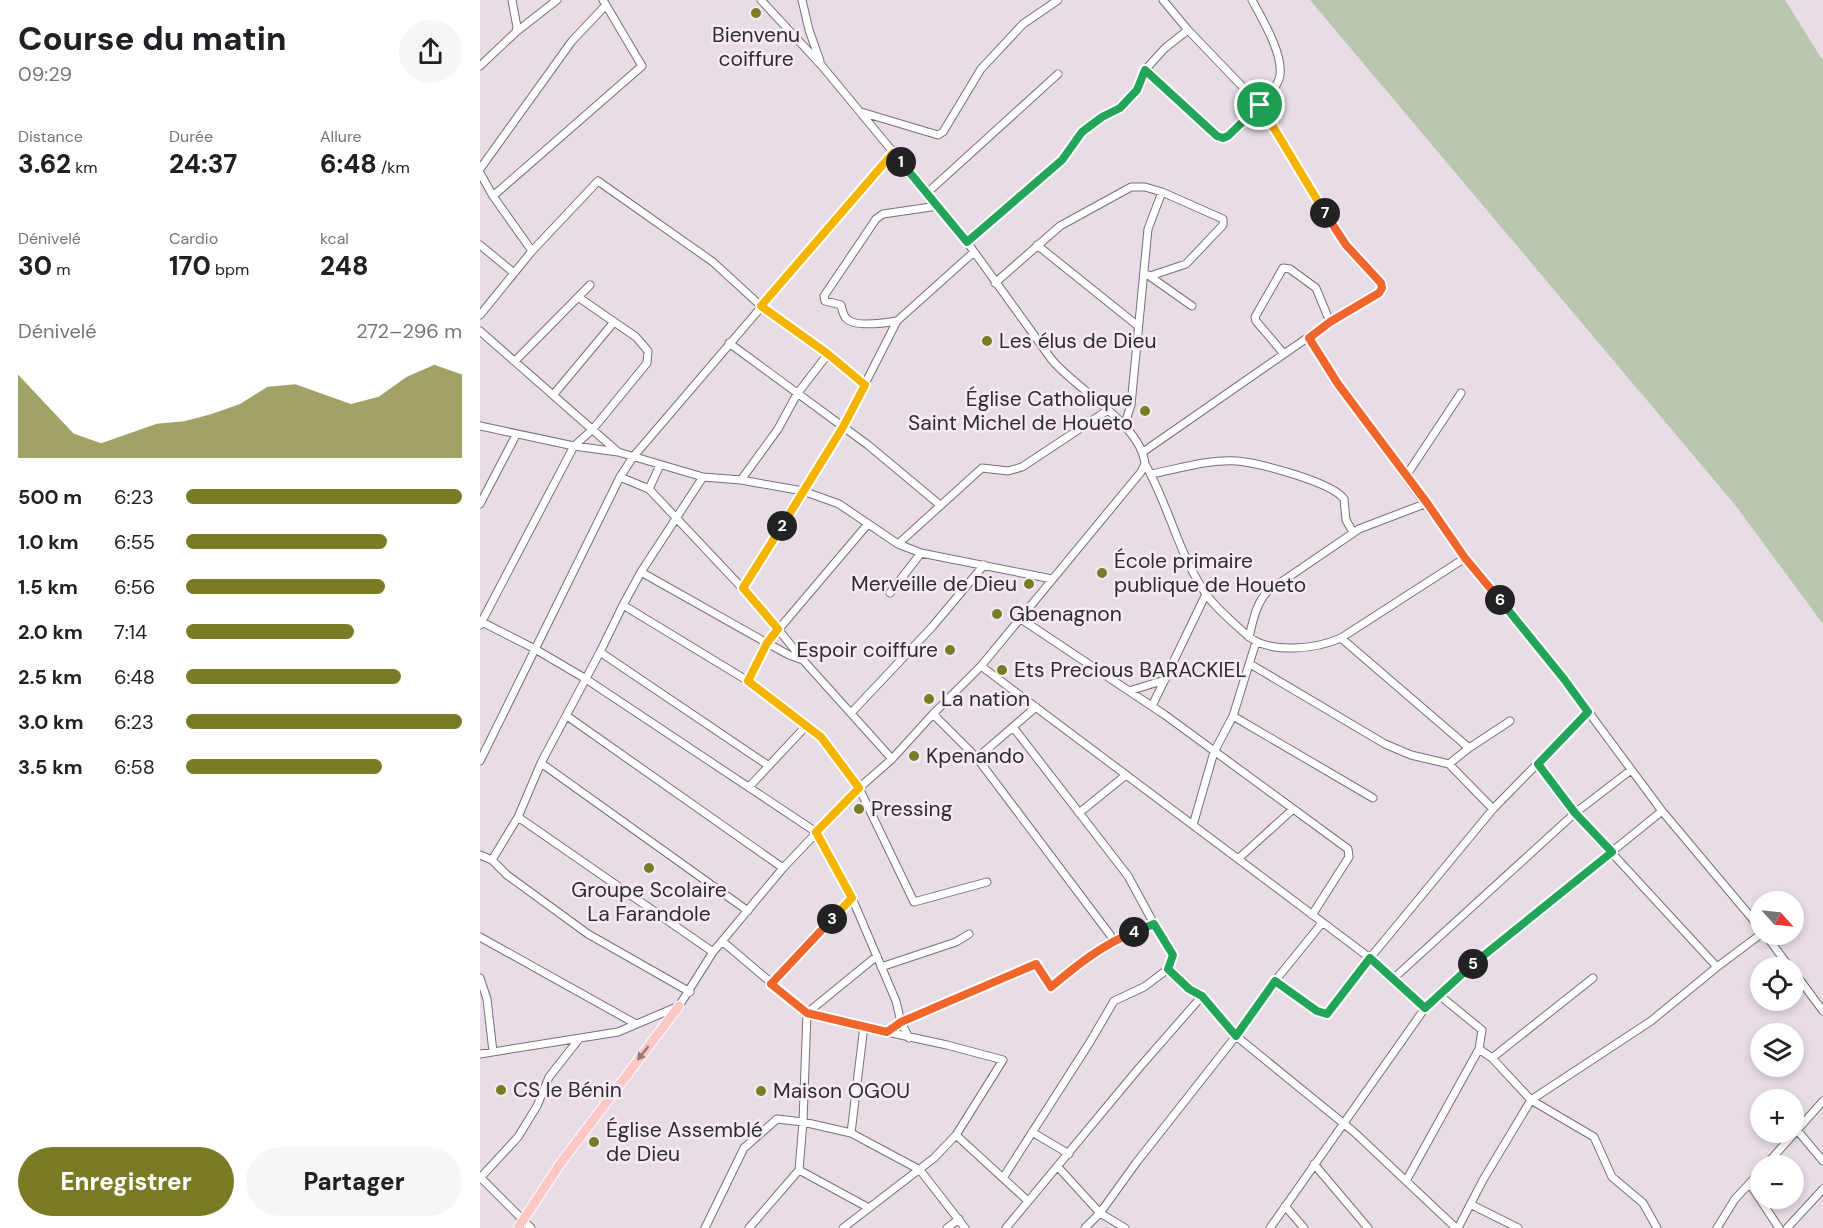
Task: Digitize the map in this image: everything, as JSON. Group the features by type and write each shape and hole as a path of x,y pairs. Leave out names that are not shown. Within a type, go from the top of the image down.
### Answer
{"main road":[{"path":"521,1224 599,1109 679,1006"}],"street":[{"path":"512,0 516,32"},
{"path":"480,66 516,32 557,0"},
{"path":"761,0 822,66 938,206 1063,373 1108,410 1134,437 1143,452 1145,464 1186,557 1206,594 1249,637 1256,642 1287,647 1326,645 1341,638 1465,558"},
{"path":"802,0 808,30 822,66"},
{"path":"860,112 938,135 943,132 981,69 1023,24 1058,0"},
{"path":"1143,452 1330,322 1379,293 1382,288 1381,283 1346,245 1333,226 1260,105 1188,30 1163,0"},
{"path":"1145,70 1217,136 1223,138 1228,136 1260,105 1278,82 1280,69 1278,56 1252,0"},
{"path":"493,196 642,66 605,3 572,41 480,171 493,196 532,251"},
{"path":"967,242 1062,160 1082,132 1102,117 1120,108 1137,90 1145,70 1165,48 1188,30"},
{"path":"927,193 1058,74"},
{"path":"480,760 633,457 893,153"},
{"path":"480,315 532,251 598,181 713,262 761,306 828,354 865,385"},
{"path":"995,283 1060,226 1131,187 1145,187 1162,192 1222,219 1223,225 1186,264 1150,276"},
{"path":"1124,426 1131,405 1142,271 1148,229 1162,192"},
{"path":"897,321 866,324 853,322 844,317 841,305 825,301 824,296 876,219 883,214 938,206"},
{"path":"480,244 514,273"},
{"path":"1037,246 1138,326"},
{"path":"743,588 843,427 897,321 974,252"},
{"path":"1284,354 1255,317 1283,268 1290,269 1316,288 1330,322"},
{"path":"1142,271 1192,306"},
{"path":"515,361 590,285"},
{"path":"578,297 636,337 648,351 647,363 593,429 574,446 481,622 535,649 586,679 816,832 852,898 896,1001 901,1022 909,1038"},
{"path":"554,394 614,322"},
{"path":"480,331 618,452"},
{"path":"1309,338 1338,384 1465,558 1564,679 1662,811 1750,917"},
{"path":"729,343 843,427 940,505"},
{"path":"741,480 778,429 797,394 828,354"},
{"path":"1406,476 1461,393"},
{"path":"898,544 982,468 1008,471 1022,466 1108,410"},
{"path":"480,426 574,446 618,452 703,477 741,480 803,491 839,504 898,544 921,552 1053,579"},
{"path":"480,504 516,435"},
{"path":"1151,474 1218,462 1238,461 1262,466 1322,484 1334,490 1344,500 1346,520 1353,532"},
{"path":"480,1054 618,1032 679,1006 690,992 713,952 783,868 981,666 1141,472 1145,464"},
{"path":"649,489 660,465"},
{"path":"621,477 649,489 743,588 803,660 892,759"},
{"path":"492,860 518,817 541,763 641,572 703,477"},
{"path":"1249,637 1262,597 1353,532 1427,503"},
{"path":"748,681 767,643 867,525"},
{"path":"890,593 921,552"},
{"path":"851,713 932,627 984,565"},
{"path":"641,572 789,655 803,660"},
{"path":"1152,706 1206,594"},
{"path":"623,605 748,681 821,737 859,788 914,902 987,882"},
{"path":"1021,619 1152,706 1349,852 1349,858 1311,915"},
{"path":"1341,638 1469,748"},
{"path":"1193,825 1214,752 1233,716 1256,642"},
{"path":"600,652 769,766"},
{"path":"1250,664 1385,744 1411,755 1449,764 1493,809"},
{"path":"981,666 1370,958 1425,1008"},
{"path":"1129,691 1165,680"},
{"path":"977,758 1036,707"},
{"path":"1275,981 1317,1011 1327,1014 1370,958 1493,809 1588,712"},
{"path":"933,714 977,758 1114,940"},
{"path":"567,716 783,868"},
{"path":"1233,716 1372,798"},
{"path":"1449,764 1510,721"},
{"path":"749,787 807,725"},
{"path":"1003,1178 1114,1001 1144,987 1168,969 1173,955 1128,876 1013,727"},
{"path":"541,763 748,911"},
{"path":"1538,764 1575,813 1717,967"},
{"path":"1394,978 1575,813 1631,770"},
{"path":"1079,813 1126,775"},
{"path":"1238,859 1292,810"},
{"path":"1270,1228 1425,1008 1489,951 1662,811"},
{"path":"518,817 713,952"},
{"path":"480,855 492,860 507,875 588,934 690,992"},
{"path":"771,984 852,898"},
{"path":"1085,1228 1100,1213 1136,1163 1236,1036 1275,981 1322,923"},
{"path":"887,1032 901,1022 1036,964 1051,987 1114,940 1154,924"},
{"path":"881,967 956,942 969,934"},
{"path":"480,937 636,1024"},
{"path":"722,941 807,1013 1003,1060 956,1135 920,1170 843,1228"},
{"path":"1168,969 1189,989 1202,996 1236,1036 1343,1123 1457,1228 1531,1100 1651,1021 1750,941"},
{"path":"1772,945 1781,957"},
{"path":"749,1228 799,1170 807,1013 877,956"},
{"path":"480,978 487,999 493,1052"},
{"path":"1492,1058 1593,978"},
{"path":"1804,985 1823,1011"},
{"path":"1406,1181 1479,1049 1482,1030 1439,994"},
{"path":"1006,1228 1202,996"},
{"path":"851,1133 864,1026"},
{"path":"531,1228 521,1224 480,1177 518,1137 537,1106 549,1077 579,1039"},
{"path":"1479,1049 1492,1058 1531,1100 1594,1137 1611,1177 1643,1203 1657,1228"},
{"path":"1804,1122 1823,1101"},
{"path":"709,1226 744,1148 777,1119 803,1122 851,1133 920,1170 965,1228"},
{"path":"1032,1132 1069,1154"},
{"path":"956,1135 1029,1201"},
{"path":"1804,1138 1823,1161"},
{"path":"1775,1155 1785,1143"},
{"path":"1314,1164 1368,1228"},
{"path":"1058,1167 1100,1213 1125,1228"},
{"path":"799,1170 869,1208"},
{"path":"1717,1228 1735,1199 1750,1184"},
{"path":"1787,1228 1823,1189"},
{"path":"1472,1205 1518,1228"},
{"path":"1285,1206 1304,1228"},
{"path":"1766,1209 1779,1228"},
{"path":"946,1228 958,1219"}],"green space":[{"path":"1310,0 1785,0 1823,61 1823,624 1736,506"}],"place":[{"name":"Bienvenu coiffure","path":"756,13"},
{"name":"Les élus de Dieu","path":"987,341"},
{"name":"Église Catholique Saint Michel de Houeto","path":"1145,411"},
{"name":"École primaire publique de Houeto","path":"1102,573"},
{"name":"Merveille de Dieu","path":"1029,584"},
{"name":"Gbenagnon","path":"997,614"},
{"name":"Espoir coiffure","path":"950,650"},
{"name":"Ets Precious BARACKIEL","path":"1002,670"},
{"name":"La nation","path":"929,699"},
{"name":"Kpenando","path":"914,756"},
{"name":"Pressing","path":"859,809"},
{"name":"Groupe Scolaire La Farandole","path":"649,868"},
{"name":"CS le Bénin","path":"501,1090"},
{"name":"Maison OGOU","path":"761,1091"},
{"name":"Église Assemblé de Dieu","path":"594,1142"}],"route":[{"path":"1145,70 1217,136 1223,138 1228,136 1260,105 1333,226 1346,245 1381,283 1382,288 1379,293 1330,322 1309,338 1338,384 1465,558 1564,679 1588,712 1538,764 1575,813 1612,852 1489,951 1425,1008 1370,958 1327,1014 1317,1011 1275,981 1236,1036 1202,996 1195,990 1189,989 1168,969 1173,955 1154,924 1114,940 1051,987 1036,964 901,1022 887,1032 879,1032 864,1026 807,1013 771,984 852,898 816,832 859,788 821,737 748,681 767,643 778,629 743,588 843,427 865,385 828,354 761,306 893,153 967,242 1062,160 1082,132 1102,117 1120,108 1137,90 1145,70"}]}
